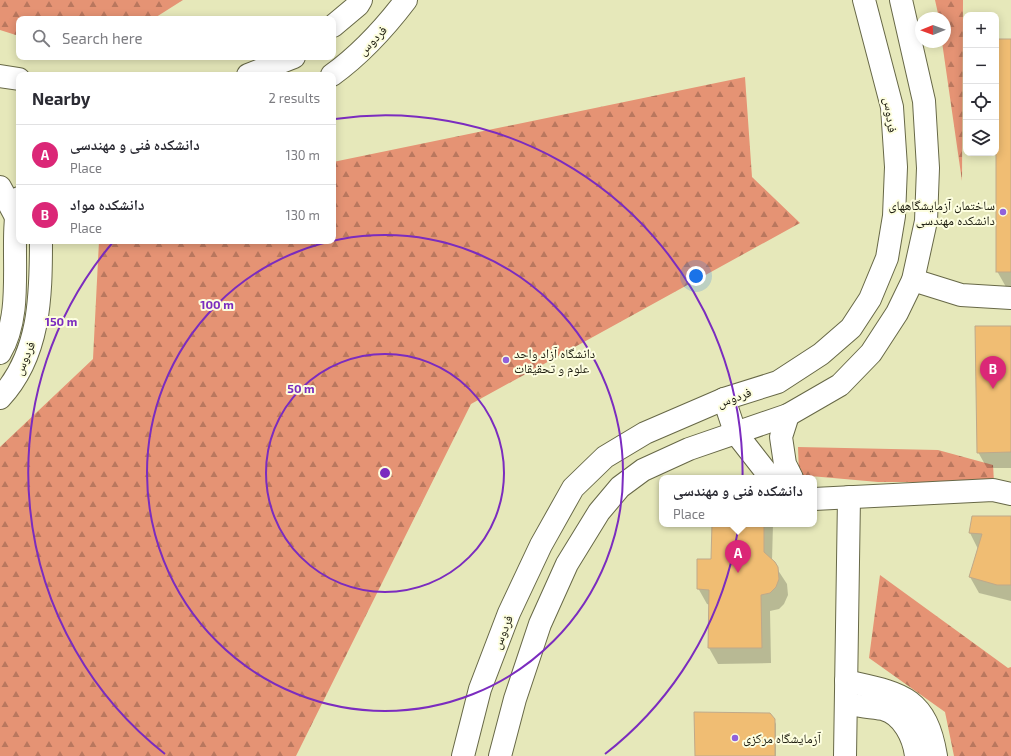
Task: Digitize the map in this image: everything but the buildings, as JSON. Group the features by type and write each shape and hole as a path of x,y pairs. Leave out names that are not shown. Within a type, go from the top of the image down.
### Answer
{"lane":[{"path":"336,23 358,5 361,0"},
{"name":"فردوس","path":"336,72 350,62 384,28 406,0"},
{"name":"فردوس","path":"463,756 480,689 509,613 542,545 573,488 605,457 645,433 724,399 778,382 821,354 851,328 870,299 887,258 894,216 895,181 892,107 864,0"},
{"path":"500,756 515,699 540,624 567,564 599,512 620,487 642,470 689,449 788,415 840,386 871,353 897,313 913,280 926,221 927,160 924,101 900,0"},
{"path":"256,72 286,60"},
{"path":"0,76 16,79"},
{"path":"0,187 16,205"},
{"name":"فردوس","path":"0,353 5,345 13,314 16,233"},
{"name":"فردوس","path":"0,398 10,388 29,353 38,318 41,281 41,244"},
{"path":"913,280 961,295 1011,298"},
{"path":"724,399 736,432 768,475"},
{"path":"788,415 781,437 785,464 790,475"},
{"path":"817,488 849,497"},
{"path":"817,499 993,490 1011,494"},
{"path":"845,756 849,497"},
{"path":"846,681 894,692 912,702 925,718 936,756"},
{"path":"846,704 885,710 896,716 907,728 916,756"}],"shaded area":[{"name":"دانشگاه آزاد واحد علوم و تحقیقات","path":"0,0 1011,0 1011,756 0,756"}],"green space":[{"path":"0,0 183,0 158,16 16,16 16,35 0,30"},
{"path":"935,0 963,0 962,181 943,48 951,48 951,12 938,12"},
{"path":"745,77 752,177 800,223 471,404 296,756 0,756 0,447 93,359 99,244 336,244 336,161"},
{"path":"798,447 938,450 993,465 994,482 878,482 817,477 817,475 799,475"},
{"path":"880,575 1008,668 1011,667 1011,756 954,756 945,712 869,658"}],"place":[{"name":"ساختمان آزمایشگاههای دانشکده مهندسی","path":"1003,212"},
{"name":"دانشگاه آزاد واحد علوم و تحقیقات","path":"506,360"},
{"name":"دانشکده مواد","path":"993,389"},
{"name":"دانشکده فنی و مهندسی","path":"738,573"},
{"name":"آزمایشگاه مرکزی","path":"735,738"}]}
